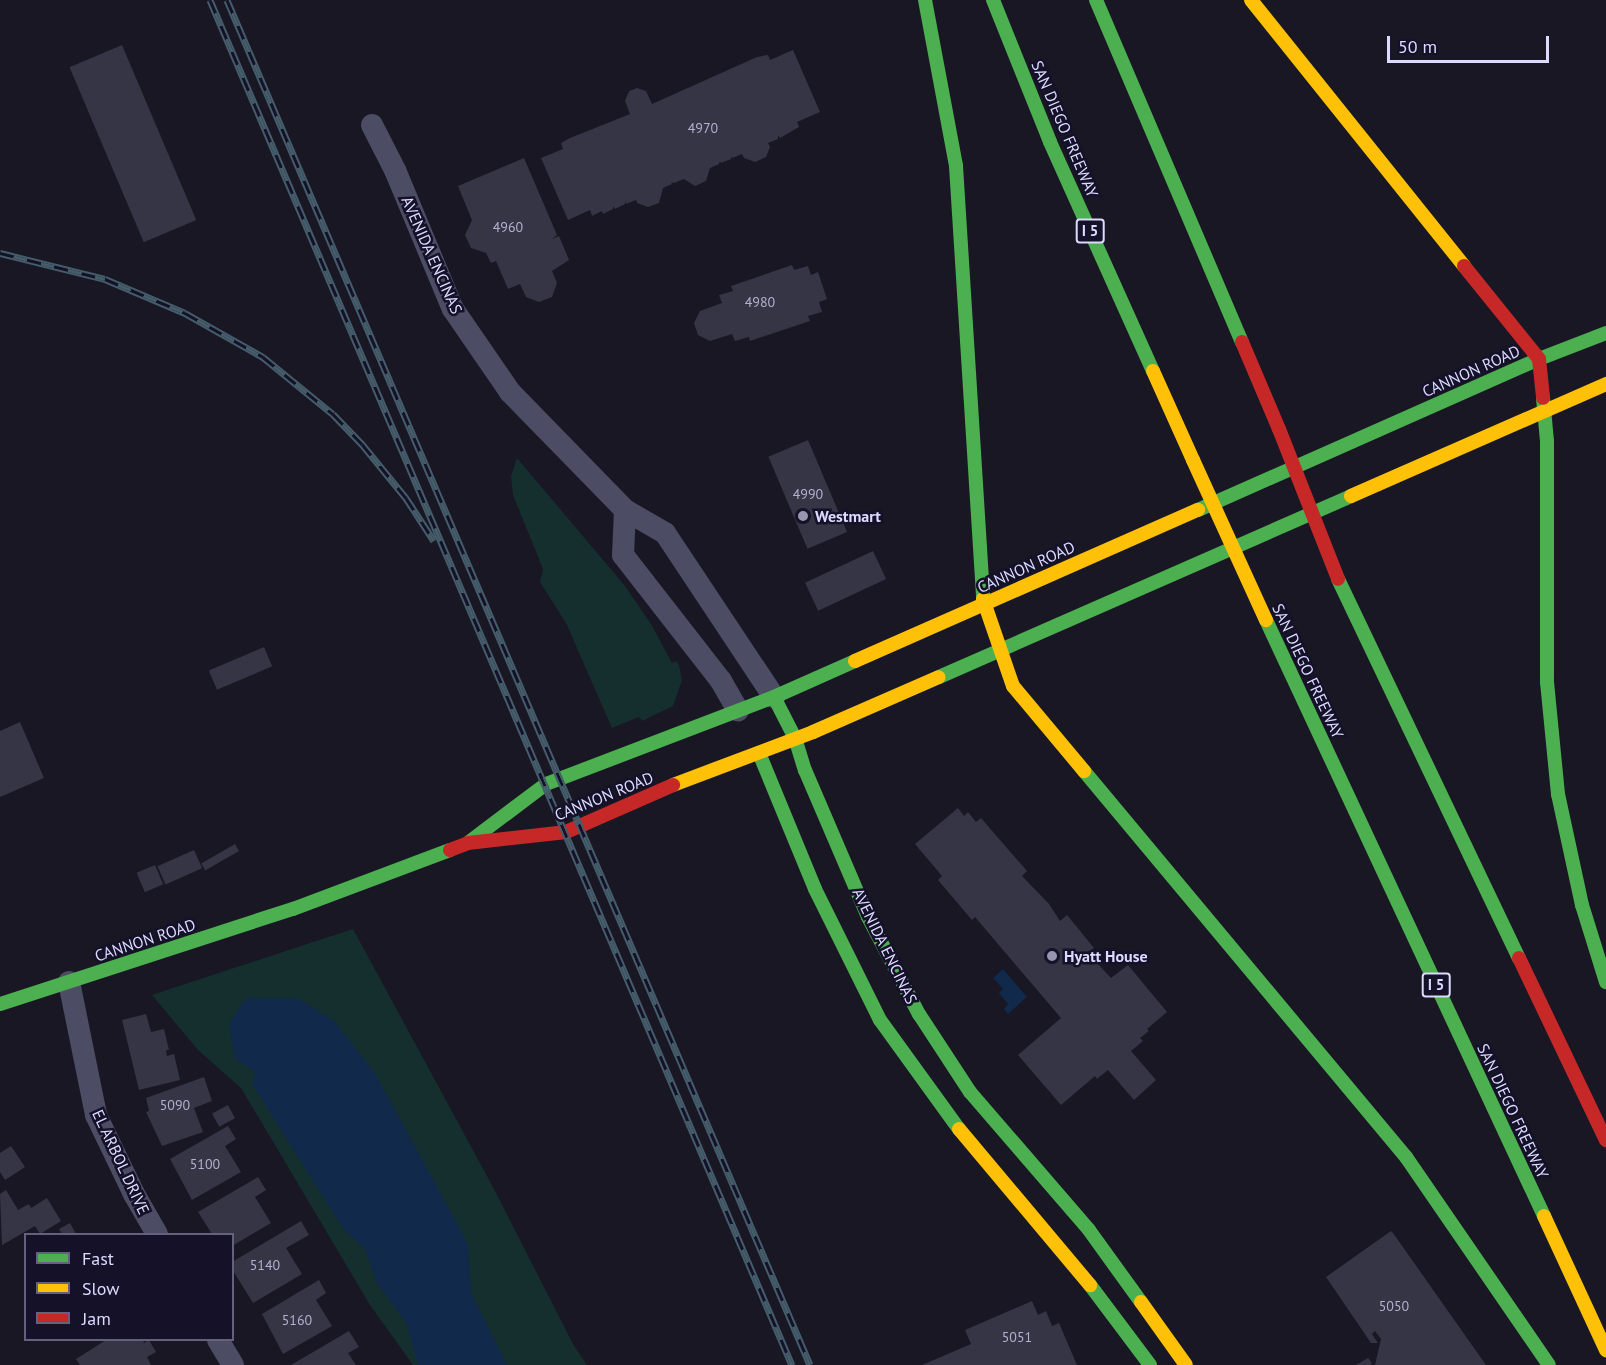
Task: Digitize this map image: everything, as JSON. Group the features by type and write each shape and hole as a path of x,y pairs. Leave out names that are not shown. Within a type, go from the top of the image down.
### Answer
{"main road":[{"path":"925,0 956,166 983,603 1013,686 1406,1157 1549,1365"},
{"name":"SAN DIEGO FREEWAY","path":"993,0 1050,141 1266,620 1606,1350"},
{"path":"1096,0 1279,429 1338,579 1606,1140"},
{"path":"1251,0 1539,359 1547,441 1547,682 1558,794 1582,905 1606,982"},
{"name":"CANNON ROAD","path":"468,843 546,784 774,697 1539,359 1606,333"},
{"name":"CANNON ROAD","path":"0,1004 293,909 468,843 566,832 674,785 795,738 1000,650 1606,384"},
{"name":"AVENIDA ENCINAS","path":"774,697 795,738 805,770 868,917 919,1014 970,1092 1089,1230 1186,1365"},
{"path":"759,753 815,889 880,1020 921,1080 963,1134 1069,1257 1150,1365"}],"street":[{"name":"AVENIDA ENCINAS","path":"372,125 395,170 453,309 510,392 625,510 665,533 774,697"},
{"path":"625,510 623,555 715,674 738,710"},
{"name":"EL ARBOL DRIVE","path":"69,982 96,1115 134,1194 156,1233"},
{"path":"219,1341 233,1365"}],"green space":[{"path":"517,458 625,586 651,624 672,663 676,661 679,665 682,680 673,706 642,721 639,717 612,728 566,623 540,582 543,569 513,495 511,476"},
{"path":"353,929 494,1189 574,1346 587,1365 413,1365 370,1305 241,1088 198,1050 152,995"}],"water":[{"path":"1003,969 1027,997 1008,1014 1004,1009 1008,1004 999,993 1003,989 993,978"},
{"path":"246,998 298,998 334,1021 375,1073 468,1244 471,1293 507,1365 418,1365 407,1324 377,1283 365,1249 344,1230 252,1084 255,1072 235,1059 229,1024"}],"building":[{"path":"122,45 196,220 144,242 70,67"},
{"path":"793,50 820,112 797,122 799,127 780,138 778,135 778,139 768,143 770,147 766,157 755,162 744,158 742,154 732,158 731,156 731,159 721,163 720,161 719,164 710,168 706,181 695,186 684,179 671,182 672,184 663,188 659,203 648,207 637,203 636,200 626,204 625,201 625,204 615,209 613,206 613,209 603,214 602,211 592,216 590,210 568,220 541,158 563,149 561,143 570,138 630,114 625,101 629,91 637,88 646,91 652,104 757,57 768,55 770,60"},
{"path":"524,158 557,235 552,239 559,236 569,260 552,271 557,283 552,297 539,302 526,297 520,284 508,289 496,261 491,263 486,253 471,248 465,235 472,220 458,186"},
{"path":"792,265 794,270 808,266 811,275 818,272 827,299 819,302 822,312 808,316 810,321 750,341 749,337 735,341 732,334 710,341 698,335 694,323 700,311 722,303 719,295 733,291 731,286"},
{"path":"808,440 847,532 807,549 768,457"},
{"path":"873,551 886,579 818,611 805,583"},
{"path":"264,647 272,666 217,690 209,670"},
{"path":"20,722 44,778 0,797 0,731"},
{"name":"Hyatt House","path":"958,808 964,816 968,812 976,822 981,818 1027,871 1022,876 1049,904 1060,921 1067,915 1094,948 1091,950 1101,962 1098,964 1111,978 1128,965 1167,1012 1147,1029 1149,1031 1140,1038 1143,1041 1131,1051 1156,1080 1134,1100 1108,1070 1097,1079 1095,1076 1061,1105 1018,1055 1061,1018 975,917 972,920 938,880 942,876 915,844"},
{"path":"235,844 239,851 205,870 201,864"},
{"path":"194,850 202,868 166,885 157,866"},
{"path":"155,865 163,884 145,892 137,873"},
{"path":"146,1014 151,1032 164,1029 169,1050 166,1050 167,1056 174,1054 180,1080 139,1090 122,1020"},
{"path":"204,1077 212,1101 194,1108 203,1132 162,1146 146,1112 149,1111 146,1098"},
{"path":"228,1105 235,1118 219,1127 212,1113"},
{"path":"228,1126 236,1139 225,1146 241,1172 192,1200 170,1159"},
{"path":"11,1146 25,1167 5,1180 0,1172 0,1153"},
{"path":"258,1177 266,1190 255,1197 271,1223 234,1245 234,1233 211,1233 198,1212"},
{"path":"6,1190 18,1210 29,1204 31,1208 47,1198 61,1221 42,1233 35,1226 2,1245 0,1194"},
{"path":"301,1221 309,1235 286,1248 302,1274 253,1303 234,1272 234,1261"},
{"path":"70,1223 75,1233 61,1233 59,1229"},
{"path":"1391,1231 1486,1365 1375,1365 1381,1339 1375,1331 1372,1334 1378,1343 1371,1343 1326,1277"},
{"path":"319,1280 326,1293 316,1300 332,1326 283,1354 262,1314"},
{"path":"1032,1301 1038,1315 1046,1311 1052,1326 1059,1323 1077,1365 922,1365 971,1344 965,1330"},
{"path":"349,1331 359,1347 348,1353 356,1365 291,1365"},
{"path":"104,1341 143,1341 144,1343 150,1341 156,1352 147,1357 151,1365 80,1365 76,1359"},
{"path":"1368,1358 1372,1363 1370,1365 1356,1365"}],"railway":[{"path":"210,0 792,1365"},
{"path":"227,0 810,1365"},
{"path":"0,253 105,279 185,313 263,357 333,414 362,444 406,498 434,541"}],"traffic: fast":[{"path":"925,0 956,166 983,599"},
{"path":"993,0 1050,142 1153,371"},
{"path":"1096,0 1242,342"},
{"path":"1198,510 1539,359 1606,333"},
{"path":"1543,398 1547,441 1547,682 1558,794 1582,905 1606,982"},
{"path":"939,677 1351,496"},
{"path":"1338,579 1519,958"},
{"path":"1266,620 1544,1216"},
{"path":"469,842 546,784 774,697 855,661"},
{"path":"774,697 795,738 805,770 868,917 919,1014 970,1092 1089,1230 1141,1302"},
{"path":"759,753 815,889 880,1020 959,1129"},
{"path":"1084,771 1406,1157 1549,1365"},
{"path":"0,1004 293,909 450,850"},
{"path":"1090,1285 1150,1365"}],"traffic: slow":[{"path":"1251,0 1464,266"},
{"path":"1153,371 1193,460"},
{"path":"1351,496 1606,384"},
{"path":"1193,460 1266,620"},
{"path":"855,661 1198,510"},
{"path":"983,599 1013,686 1084,771"},
{"path":"673,785 813,732 939,677"},
{"path":"959,1129 1090,1285"},
{"path":"1544,1216 1606,1350"},
{"path":"1141,1302 1186,1365"}],"traffic: jam":[{"path":"1464,266 1539,359 1543,398"},
{"path":"1242,342 1279,429"},
{"path":"1279,429 1338,579"},
{"path":"450,850 468,843 566,832 673,785"},
{"path":"1519,958 1606,1140"}],"place":[{"name":"Westmart","path":"803,516"},
{"name":"Hyatt House","path":"1052,956"}]}
